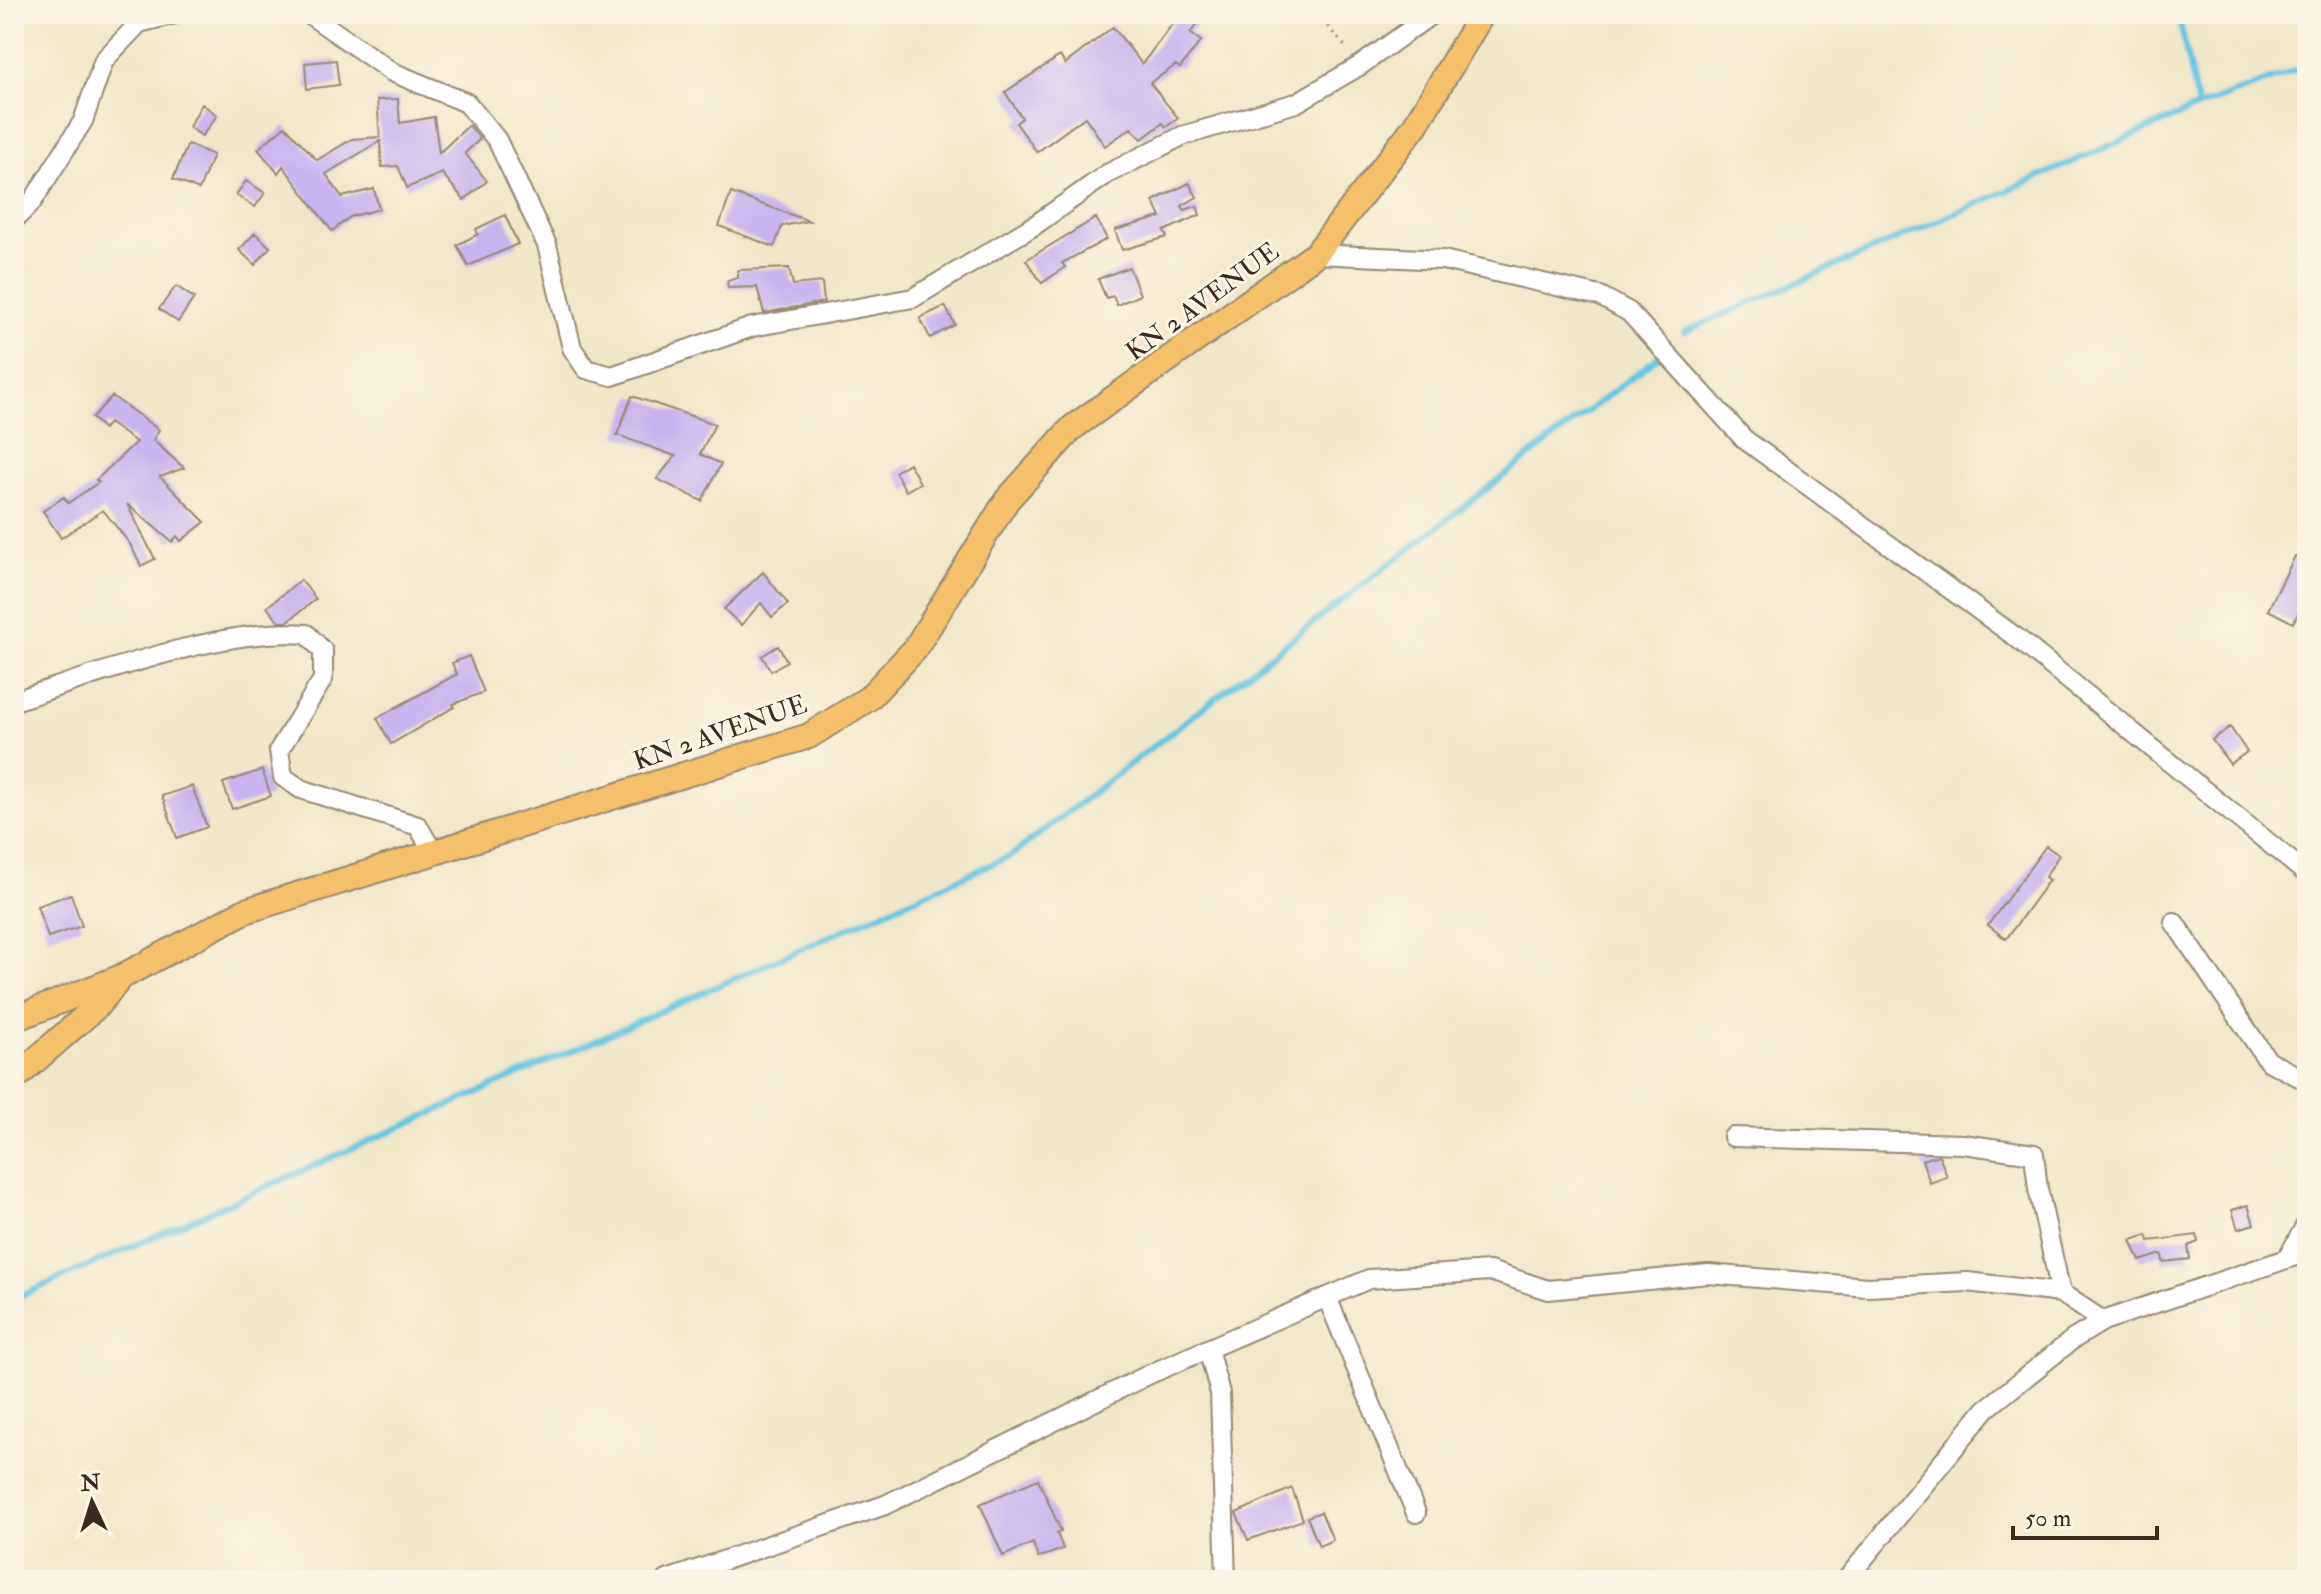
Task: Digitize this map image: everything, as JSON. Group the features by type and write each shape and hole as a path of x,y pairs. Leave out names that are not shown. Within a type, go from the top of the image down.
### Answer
{"main road":[{"name":"KN 2 AVENUE","path":"14,1079 96,1007 121,977 245,911 809,736 859,704 915,649 1007,500 1072,428 1316,254 1415,126 1482,14"},
{"path":"14,1019 121,977"}],"street":[{"path":"14,220 32,202 83,121 104,60 139,23 175,14"},
{"path":"309,14 392,72 467,103 497,140 547,245 572,348 586,369 612,376 752,327 913,298 1035,225 1107,174 1182,136 1296,103 1361,65 1432,14"},
{"path":"1316,254 1443,260 1600,296 1629,312 1744,439 2017,638 2307,874"},
{"path":"14,701 117,668 216,643 285,632 307,634 323,651 323,679 279,750 283,777 301,789 418,826 433,852"},
{"path":"2174,922 2268,1061 2307,1081"},
{"path":"1733,1137 1963,1144 2034,1154 2038,1189 2061,1293"},
{"path":"2288,1257 2307,1223"},
{"path":"1846,1580 1986,1409 2072,1340 2103,1321 2307,1252"},
{"path":"667,1580 885,1505 1208,1349 1369,1279 1490,1271 1548,1290 1708,1274 1868,1287 1967,1282 2061,1293 2103,1321"},
{"path":"1327,1297 1416,1513"},
{"path":"1208,1349 1220,1393 1226,1580"}],"path":[{"path":"1317,14 1361,65"}],"building":[{"path":"1180,14 1191,14 1200,21 1190,33 1201,41 1180,68 1176,65 1150,83 1178,118 1166,127 1163,123 1142,139 1131,128 1105,146 1085,117 1037,152 1016,123 1022,118 1005,92 1060,56 1065,64 1113,27 1142,64"},
{"path":"336,60 339,85 307,89 305,63"},
{"path":"398,99 400,123 434,117 439,153 469,125 480,139 465,153 487,181 464,200 442,173 407,188 398,166 382,167 380,141 326,174 342,197 374,189 379,209 350,217 332,231 283,166 278,173 258,149 285,126 317,160 352,139 380,137 377,100"},
{"path":"202,104 217,115 202,136 189,127"},
{"path":"188,144 213,155 199,190 173,179"},
{"path":"246,181 265,193 255,207 236,195"},
{"path":"1189,183 1197,197 1182,206 1184,210 1197,206 1200,215 1164,231 1167,237 1122,250 1115,230 1161,217 1153,201"},
{"path":"731,193 809,221 782,226 774,247 719,226"},
{"path":"505,215 518,244 468,266 457,245 478,234 476,229"},
{"path":"1096,218 1107,239 1062,263 1065,267 1042,283 1026,260"},
{"path":"255,233 270,247 255,265 239,250"},
{"path":"1129,267 1140,295 1117,305 1113,296 1106,298 1098,279"},
{"path":"789,268 793,285 822,282 824,302 764,313 757,287 728,288 727,281 738,278 738,270"},
{"path":"176,286 194,298 178,322 159,309"},
{"path":"945,306 955,325 930,338 920,318"},
{"path":"112,396 159,430 153,440 184,468 160,477 205,522 181,541 177,536 172,542 127,504 155,559 141,566 130,544 103,510 61,538 43,511 64,497 68,503 99,482 96,480 136,442 109,423 104,429 92,418"},
{"path":"632,396 715,424 700,454 721,464 702,501 657,479 675,456 617,435"},
{"path":"909,463 920,483 906,491 895,472"},
{"path":"2295,556 2307,558 2307,596 2293,623 2268,610"},
{"path":"763,572 788,604 772,617 761,603 741,625 724,609"},
{"path":"301,580 316,599 287,622 279,622 267,607"},
{"path":"778,646 787,661 771,671 762,656"},
{"path":"469,656 484,692 453,704 454,707 391,744 377,718 457,674 452,663"},
{"path":"2230,727 2247,752 2230,764 2212,740"},
{"path":"262,770 271,796 232,809 223,783"},
{"path":"192,786 207,827 177,838 162,796"},
{"path":"2046,846 2059,855 2045,877 2049,880 2006,939 1988,925"},
{"path":"71,894 82,926 48,937 37,906"},
{"path":"1939,1155 1947,1177 1930,1183 1922,1160"},
{"path":"2248,1205 2254,1224 2238,1229 2232,1210"},
{"path":"2147,1235 2149,1241 2197,1235 2198,1242 2188,1246 2190,1259 2163,1262 2162,1254 2140,1261 2131,1240"},
{"path":"1038,1479 1061,1531 1057,1533 1063,1549 1038,1558 1033,1543 1003,1556 980,1504"},
{"path":"1292,1488 1303,1520 1248,1540 1236,1513"},
{"path":"1321,1512 1333,1540 1319,1546 1307,1517"}],"waterway":[{"path":"2178,14 2198,107"},
{"path":"1684,332 2198,107 2307,66"},
{"path":"14,1299 1012,855 1662,354"}]}
